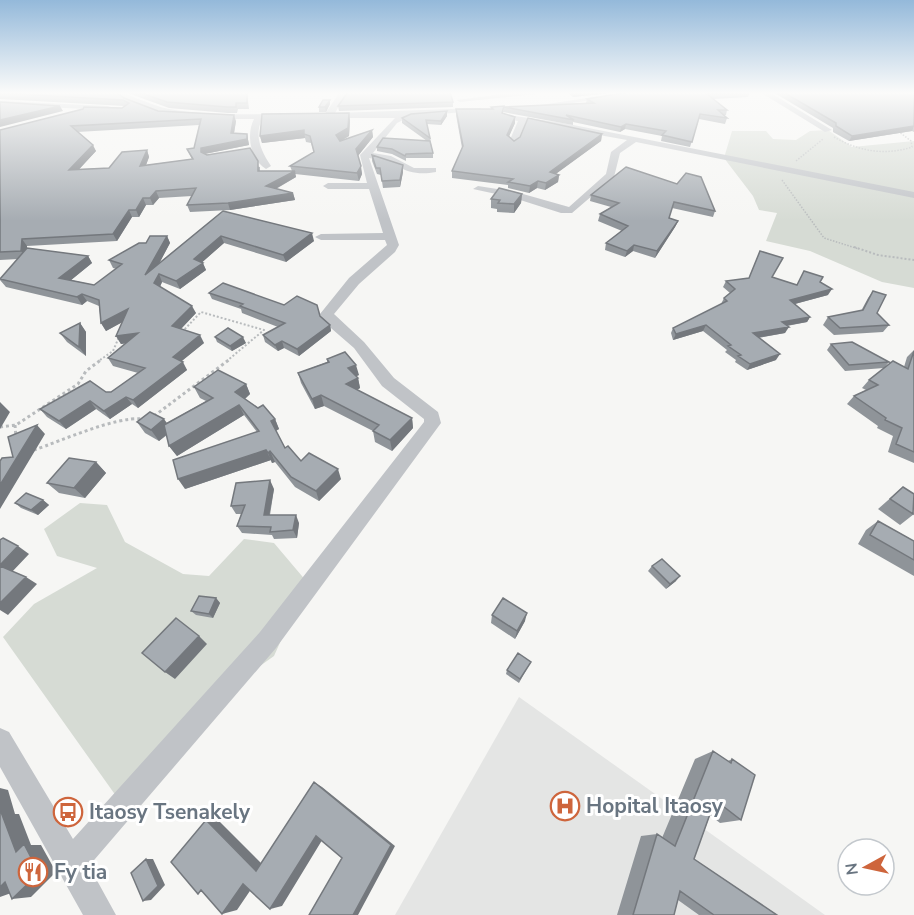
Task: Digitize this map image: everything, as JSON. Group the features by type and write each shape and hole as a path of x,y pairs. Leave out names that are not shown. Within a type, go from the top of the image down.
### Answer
{"street":[{"path":"253,135 254,149 266,166"},
{"path":"365,155 376,146 379,135"},
{"path":"513,142 516,135"},
{"path":"607,135 914,196"},
{"path":"478,189 516,195 561,210 572,210 611,175 616,152 634,140"},
{"path":"243,151 254,149"},
{"path":"365,155 388,159 412,171 434,170"},
{"path":"71,864 267,640 433,423 432,416 388,382 358,345 329,319 327,314 354,281 391,249 390,236 365,155"},
{"path":"328,186 373,186"},
{"path":"321,237 390,236"},
{"path":"0,741 100,915"}],"path":[{"path":"826,135 820,143 799,161 786,161 772,167 824,238 878,255 914,260"},
{"path":"834,135 856,149 897,150 912,147 911,141 903,135"},
{"path":"27,452 128,419 151,417 254,340 264,330 201,312 182,332 178,332"},
{"path":"0,427 15,425 78,384 86,372 113,351 120,333"},
{"path":"15,425 16,441"}],"shaded area":[{"path":"731,135 769,135 773,139 796,140 804,135 835,135 852,147 914,141 914,288 882,282 810,251 766,241 777,213 759,210 753,196 724,158"},
{"path":"80,503 107,505 125,542 183,574 209,576 244,539 274,543 307,582 274,656 221,694 126,810 3,637 34,604 97,568 57,556 44,529"},
{"name":"Hopital Itaosy","path":"519,697 825,915 395,915"}],"building":[{"path":"0,135 81,135 93,145 69,170 109,168 122,152 147,150 140,166 193,159 187,149 194,148 197,135 247,135 247,139 201,148 201,152 207,155 250,148 258,161 258,171 295,171 266,186 293,193 228,203 187,205 196,188 156,191 150,198 143,198 136,210 129,210 113,234 22,239 21,251 0,252"},
{"path":"306,135 337,135 340,141 358,135 368,135 356,149 361,166 357,173 290,166 314,152 310,136"},
{"path":"461,135 507,135 514,141 521,135 601,135 550,172 559,175 546,183 538,181 530,186 508,182 513,179 452,171 463,146"},
{"path":"662,135 694,135 692,142"},
{"path":"383,138 430,141 433,153 406,154 405,156 392,149 377,147"},
{"path":"372,155 403,165 400,180 382,181 380,168 376,168"},
{"path":"626,167 677,184 686,173 701,177 715,211 674,202 669,218 678,221 657,251 634,245 627,251 606,243 628,226 600,214 619,203 591,195"},
{"path":"499,188 522,194 514,204 498,203 500,200 491,199"},
{"path":"223,211 312,233 283,255 221,236 194,259 203,263 176,281 159,274 154,283 192,306 172,326 200,335 173,357 183,362 133,400 126,397 104,411 90,401 59,421 40,409 90,381 106,392 111,392 145,368 108,358 138,333 116,336 128,309 101,323 99,300 82,294 77,297 0,279 27,248 88,256 59,278 94,285 122,264 109,260 139,243 146,243 150,236 167,236 145,275"},
{"path":"760,251 783,258 772,277 797,285 804,271 823,277 820,282 832,289 790,300 810,317 782,322 789,327 753,333 780,354 750,364 738,356 741,355 706,325 676,334 673,328 727,301 724,298 735,289 726,281 749,278"},
{"path":"223,283 284,305 297,296 317,305 320,316 330,325 297,349 282,341 275,345 263,335 285,323 240,306 243,304 209,293"},
{"path":"873,291 886,295 877,313 889,325 840,328 828,317 863,310"},
{"path":"80,323 79,347 60,333"},
{"path":"228,328 243,337 230,346 215,337"},
{"path":"852,342 889,362 849,365 831,344"},
{"path":"914,351 914,452 896,444 902,428 885,420 886,418 854,396 878,385 869,380 893,361 908,369"},
{"path":"345,352 356,365 348,368 358,378 346,384 412,418 390,440 373,431 379,425 321,395 312,399 298,373 329,362 327,359"},
{"path":"218,370 246,384 235,392 258,408 263,405 275,419 271,421 285,448 288,446 301,461 309,453 338,469 316,491 291,477 270,451 268,453 266,450 178,479 173,460 259,431 239,405 169,446 164,425 213,398 194,387"},
{"path":"150,412 164,419 151,430 137,422"},
{"path":"37,425 0,485 0,461 2,458 13,457 8,437"},
{"path":"69,458 96,462 74,488 47,483"},
{"path":"270,480 264,515 296,515 293,530 270,532 271,527 237,526 245,505 231,506 236,483"},
{"path":"903,487 914,494 913,514 890,499"},
{"path":"26,493 43,500 31,510 15,503"},
{"path":"878,521 914,541 914,560 870,535"},
{"path":"3,538 18,546 0,565 0,540"},
{"path":"662,559 680,576 670,584 652,566"},
{"path":"0,566 26,577 0,603"},
{"path":"199,596 216,598 209,614 191,611"},
{"path":"503,598 527,613 517,631 492,615"},
{"path":"176,618 199,636 165,672 142,653"},
{"path":"518,653 531,662 520,679 507,670"},
{"path":"713,751 731,763 732,759 755,775 741,820 715,800 694,859 777,915 714,915 680,891 674,915 633,915 657,834 675,846"},
{"path":"314,782 391,845 353,915 309,915 342,858 316,836 270,909 243,884 222,914 201,890 198,894 171,862 206,820 256,871"},
{"path":"1,812 16,852 24,844 39,873 12,899 5,882 0,887"},
{"path":"146,859 158,886 143,901 131,873"}],"place":[{"name":"Hopital Itaosy","path":"565,806"},
{"name":"Itaosy Tsenakely","path":"68,812"},
{"name":"Fy tia","path":"33,872"}]}
